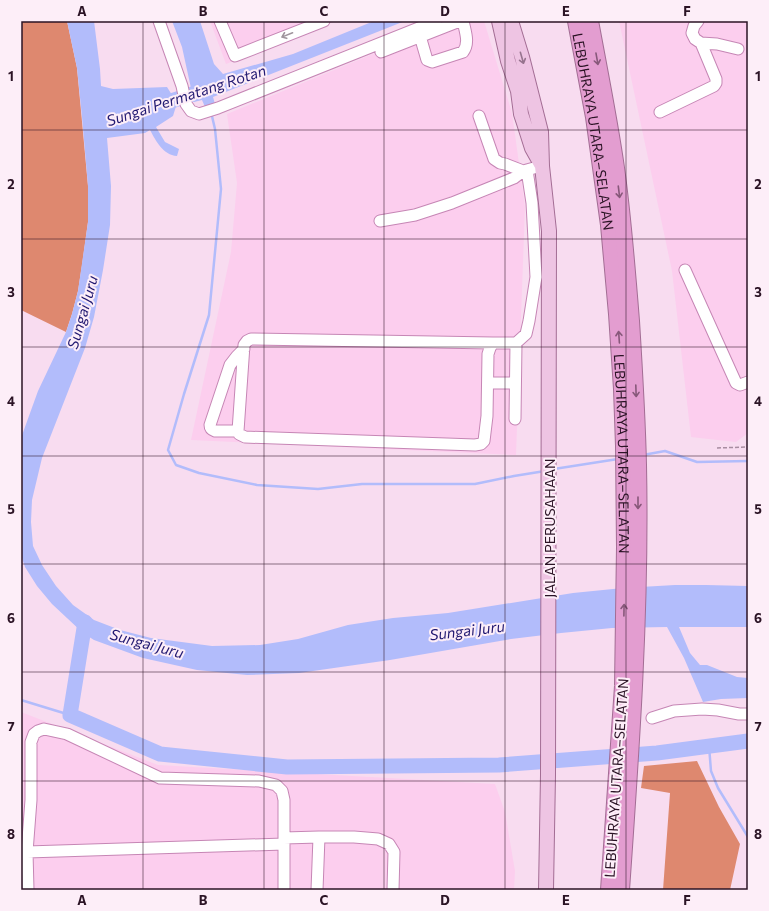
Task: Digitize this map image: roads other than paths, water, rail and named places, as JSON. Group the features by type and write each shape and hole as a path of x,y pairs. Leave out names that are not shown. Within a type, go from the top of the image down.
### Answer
{"highway":[{"name":"LEBUHRAYA UTARA–SELATAN","path":"576,21 594,117 609,225 622,389 631,446 632,464 632,546 629,649 623,686 625,738 621,890"},
{"name":"LEBUHRAYA UTARA–SELATAN","path":"590,21 614,154 624,234 636,388 631,446"},
{"name":"LEBUHRAYA UTARA–SELATAN","path":"609,890 623,772"}],"main road":[{"name":"JALAN PERUSAHAAN","path":"499,21 508,61 518,91 524,123 532,148 542,166"},
{"name":"JALAN PERUSAHAAN","path":"510,21 522,57 541,132 542,166 549,231 548,775 546,890"}],"street":[{"path":"159,21 182,86 186,104 191,111 199,114 218,108 436,21"},
{"path":"220,21 235,56 324,21"},
{"path":"381,52 460,21"},
{"path":"420,36 427,60 430,62 463,52 467,44 463,21"},
{"path":"698,21 694,26 692,33 695,39 701,43 717,44 738,49"},
{"path":"660,112 714,86 716,83 716,79 701,43"},
{"path":"479,116 494,159 500,163 525,171"},
{"path":"380,221 415,215 452,204 514,178 525,171 542,166"},
{"path":"515,419 516,344 526,334 536,277 532,203 525,171"},
{"path":"685,270 736,383 740,384 748,382"},
{"path":"493,343 488,354 487,416 484,441 481,444 245,437 239,434 244,345 251,339 493,343 516,344"},
{"path":"238,431 215,431 210,428 210,425 230,365 244,349"},
{"path":"488,383 515,383"},
{"path":"652,718 674,711 702,709 748,714"},
{"path":"28,890 27,852 31,800 31,742 34,734 44,729 67,734 160,778 259,781 276,785 282,791 284,800 284,890"},
{"path":"317,890 319,837"},
{"path":"27,852 284,841 319,837 378,839 389,844 394,852 393,890"}],"water":[{"name":"Sungai Juru","path":"67,21 94,21 101,86 113,89 167,87 177,103 173,116 156,127 165,142 179,149 177,156 168,153 160,147 150,130 145,133 107,138 111,186 110,225 94,317 85,348 42,458 32,500 31,522 33,546 42,565 56,586 73,605 94,620 120,630 151,638 212,646 260,645 298,639 348,625 393,618 448,613 573,593 675,585 748,586 748,627 679,627 690,653 700,665 707,665 737,677 748,678 748,698 721,699 703,702 684,658 667,627 612,628 561,633 511,639 390,660 299,673 247,675 197,670 143,658 94,640 83,633 52,604 37,586 25,567 21,555 21,438 38,391 66,332 72,314 78,291 88,222 88,186 77,68"},
{"path":"172,21 200,21 214,64 223,74 293,54 374,21 405,21 213,97 215,104 205,107 202,100 194,102 182,47"}],"waterway":[{"name":"Sungai Permatang Rotan","path":"156,106 211,88"},
{"path":"211,112 215,129 221,189 209,315 168,450 176,465 199,473 257,485 318,489 362,484 475,484 545,471"},
{"path":"643,455 665,451 697,462 748,461"},
{"path":"554,469 618,459"},
{"path":"85,622 70,715 160,754 287,767 499,765 657,753 748,741"},
{"path":"21,700 70,715"},
{"path":"709,746 711,771 718,788 748,837"}]}
